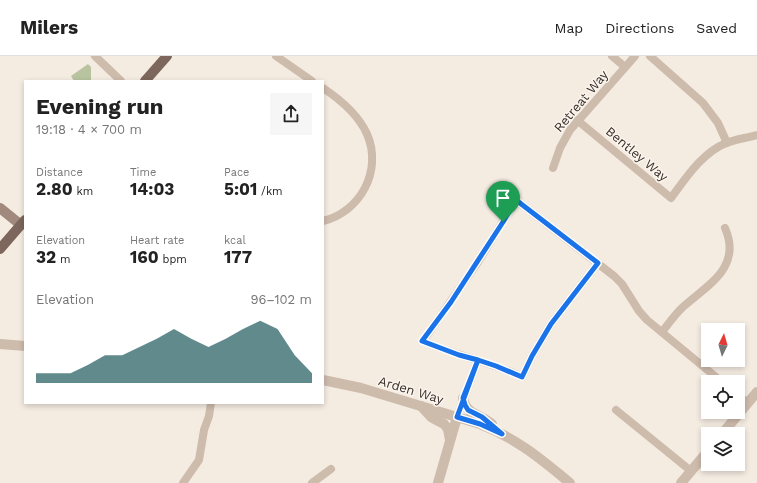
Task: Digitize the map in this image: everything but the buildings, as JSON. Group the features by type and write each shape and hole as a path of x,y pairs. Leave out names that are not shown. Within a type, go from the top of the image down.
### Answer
{"main road":[{"path":"146,80 167,56"},
{"path":"0,208 23,222 0,249"}],"street":[{"path":"95,56 120,80"},
{"path":"276,56 311,80"},
{"name":"Retreat Way","path":"554,168 556,157 564,138 577,120 625,67 612,56"},
{"path":"625,67 635,56"},
{"path":"650,56 703,103 718,123 727,143"},
{"path":"324,89 347,106 361,123 369,138 372,160 370,176 361,196 345,212 324,221"},
{"name":"Bentley Way","path":"577,120 671,198 682,183 709,154 727,143 757,135"},
{"path":"598,263 551,324 532,356 522,377 496,366 459,355 422,341 478,262 516,200 598,263 622,284 640,311 662,332 714,375"},
{"path":"662,332 683,307 707,289 719,277 727,262 729,253 729,243 725,228"},
{"path":"0,344 24,346"},
{"path":"438,483 463,398 478,360"},
{"name":"Arden Way","path":"324,380 361,388 480,424 502,434 534,453 570,483"},
{"path":"728,427 757,392"},
{"path":"463,398 468,410 482,417 502,434"},
{"path":"183,483 198,460 211,404"},
{"path":"421,406 431,417 444,424 448,429 450,442"},
{"path":"616,410 692,471"},
{"path":"681,483 701,460"},
{"path":"312,483 330,469"}],"green space":[{"path":"88,64 91,67 91,80 73,80 71,76"}],"route":[{"path":"503,222 451,302 422,341 437,348 478,360 463,398 465,405 468,410 482,417 502,434 480,424 457,417 461,403 478,360 510,371 522,377 532,356 551,324 598,263 516,200 503,222"}]}
